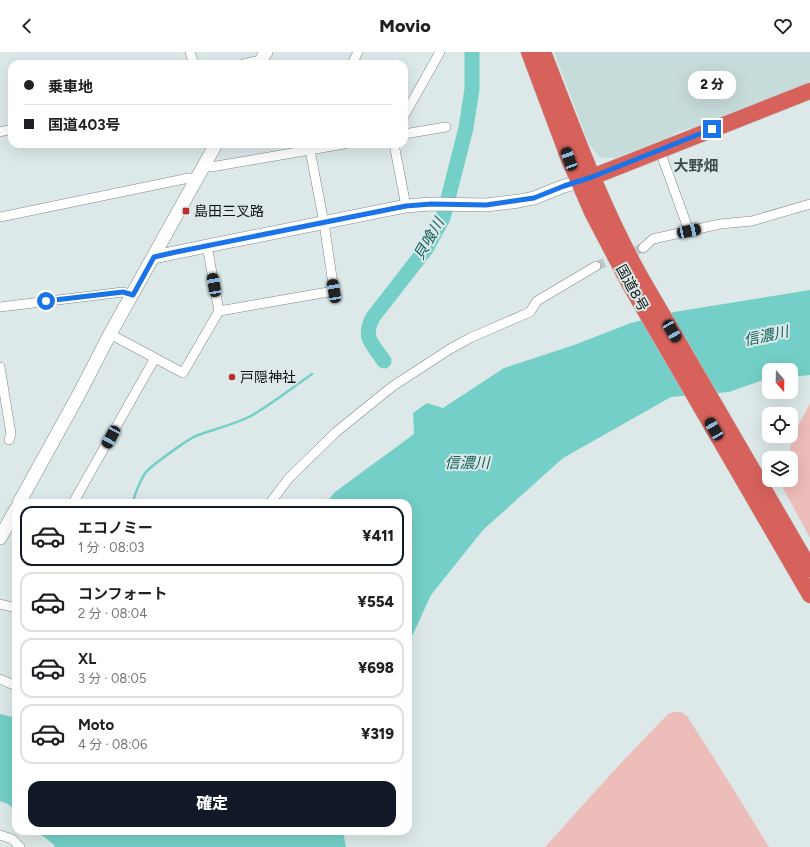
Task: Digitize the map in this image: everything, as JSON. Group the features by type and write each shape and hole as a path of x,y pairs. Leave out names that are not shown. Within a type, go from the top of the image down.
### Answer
{"highway":[{"name":"国道8号","path":"529,52 569,159 586,180 618,233 635,280 810,595"},
{"name":"国道8号","path":"543,52 586,180"},
{"path":"586,180 810,91"},
{"name":"国道8号","path":"635,280 810,569"}],"street":[{"path":"408,109 440,52"},
{"path":"408,133 446,127"},
{"path":"21,499 78,396 110,334 214,148"},
{"path":"204,166 211,167 305,148"},
{"path":"219,311 334,291 324,222 310,148"},
{"path":"395,148 406,206"},
{"path":"660,151 689,231"},
{"path":"0,217 190,178 197,179"},
{"path":"154,257 406,206 431,204 486,205 534,198 564,186 586,180"},
{"path":"643,248 653,239 720,224 752,221 810,204"},
{"path":"110,334 183,373 219,311 207,246"},
{"path":"273,499 289,478 336,432 393,386 450,349 470,338 530,312 537,301 596,266"},
{"path":"0,307 123,292 133,295"},
{"path":"76,499 155,358"},
{"path":"0,367 11,434 9,440"},
{"path":"0,538 12,516"},
{"path":"0,604 12,607"},
{"path":"0,679 12,684"},
{"path":"0,835 12,840 20,847"}],"shaded area":[{"path":"554,52 810,52 810,84 692,130 689,128 673,134 672,136 615,158 599,157 589,144"},
{"path":"810,403 810,538 783,488 798,487 798,451 790,451 791,443 798,443 798,426"},
{"path":"681,712 687,716 769,847 545,847 620,764 668,714"}],"water":[{"name":"信濃川","path":"810,290 810,375 798,376 798,363 762,363 762,380 729,392 671,397 563,458 483,530 431,595 412,636 412,499 329,499 335,492 414,434 413,413 427,403 443,408 504,368 574,345 631,323 674,312"},
{"path":"0,714 12,717 12,808 0,801"},
{"path":"42,835 344,835 346,847 55,847"}],"waterway":[{"name":"貝喰川","path":"384,361 372,345 368,335 368,330 373,317 426,249 443,218 466,128 472,89 472,52"},
{"path":"134,499 138,487 146,472 170,453 196,436 251,416 312,374"}],"tunnel":[{"path":"596,266 643,248"}],"place":[{"name":"島田三叉路","path":"186,211"},
{"name":"戸隠神社","path":"232,377"}],"district":[{"name":"大野畑","path":"696,166"}],"route":[{"path":"46,301 123,292 133,295 154,257 176,252 406,206 431,204 486,205 534,198 660,151 712,129"}]}
